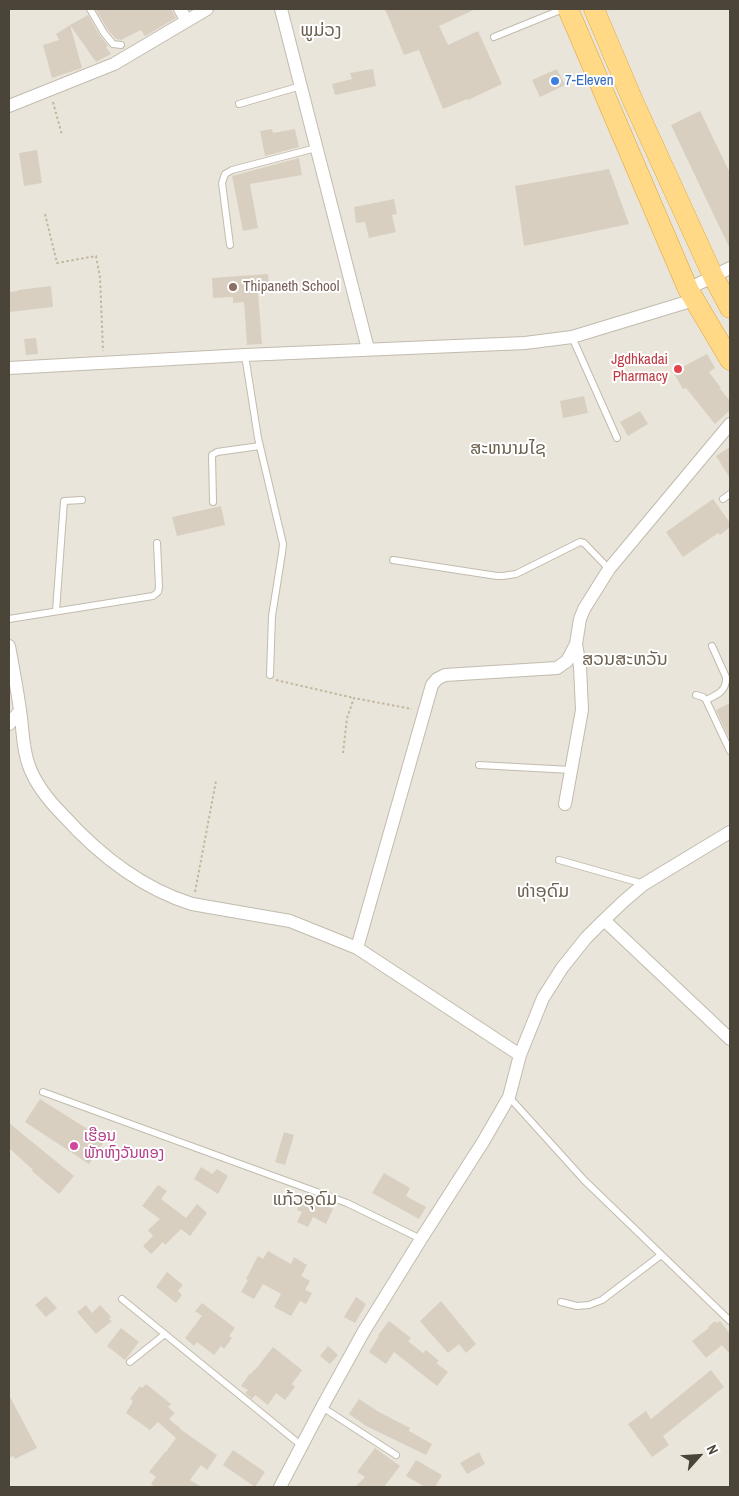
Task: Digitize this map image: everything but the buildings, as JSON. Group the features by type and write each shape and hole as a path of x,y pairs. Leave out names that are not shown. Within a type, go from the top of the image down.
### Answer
{"highway":[{"path":"568,9 691,294 730,360"},
{"path":"594,9 633,101 722,272 730,308"}],"street":[{"path":"180,9 187,21"},
{"path":"9,106 114,64 208,9"},
{"path":"281,9 368,349"},
{"path":"9,368 368,349 525,344 572,338 691,294 722,272"},
{"path":"357,948 432,685 437,679 445,675 557,668 567,661 576,644 580,619 584,609 609,569 730,424"},
{"path":"565,804 582,710 580,667 576,644"},
{"path":"9,646 20,711 23,747 35,781 79,833 102,854 133,877 162,893 192,904 290,921 357,948 520,1055"},
{"path":"9,724 20,711"},
{"path":"285,1485 322,1407 364,1331 484,1142 509,1097 520,1055 543,998 562,968 586,938 644,884 730,832"},
{"path":"604,920 730,1040"}],"lane":[{"path":"90,9 113,44 121,45"},
{"path":"494,38 563,9"},
{"path":"239,104 300,86"},
{"path":"230,245 222,183 225,174 232,170 316,148"},
{"path":"572,338 618,438"},
{"path":"245,355 260,446 282,544 272,616 270,676"},
{"path":"213,502 212,455 217,452 260,446"},
{"path":"723,499 730,494"},
{"path":"56,611 64,500 82,500"},
{"path":"393,560 510,576 580,542 584,543 609,569"},
{"path":"9,619 153,596 158,592 157,543"},
{"path":"706,700 720,694 726,681 712,646"},
{"path":"696,695 706,700 730,751"},
{"path":"479,765 571,770"},
{"path":"559,860 644,884"},
{"path":"43,1092 347,1203 421,1239"},
{"path":"509,1097 584,1180 730,1321"},
{"path":"561,1302 577,1306 589,1305 602,1300 661,1255"},
{"path":"122,1299 302,1446"},
{"path":"130,1362 166,1334"},
{"path":"322,1407 396,1455"}],"path":[{"path":"50,90 62,135"},
{"path":"44,214 57,263 96,256 100,277 104,363"},
{"path":"270,676 272,679 424,712"},
{"path":"343,753 347,718 354,698"},
{"path":"192,904 216,781"}],"shaded area":[{"path":"9,9 730,9 730,1487 9,1487"}],"place":[{"name":"7-Eleven","path":"555,81"},
{"name":"Thipaneth School","path":"233,287"},
{"name":"Jgdhkadai Pharmacy","path":"678,369"},
{"name":"ເຮືອນ ພັກຫົງວັນທອງ","path":"74,1146"}],"district":[{"name":"ພູມ່ວງ","path":"321,31"},
{"name":"ສະຫນາມໄຊ","path":"508,449"},
{"name":"ສວນສະຫວັນ","path":"625,660"},
{"name":"ທ່າອຸດົມ","path":"543,892"},
{"name":"ແກ້ວອຸດົມ","path":"305,1200"}]}
